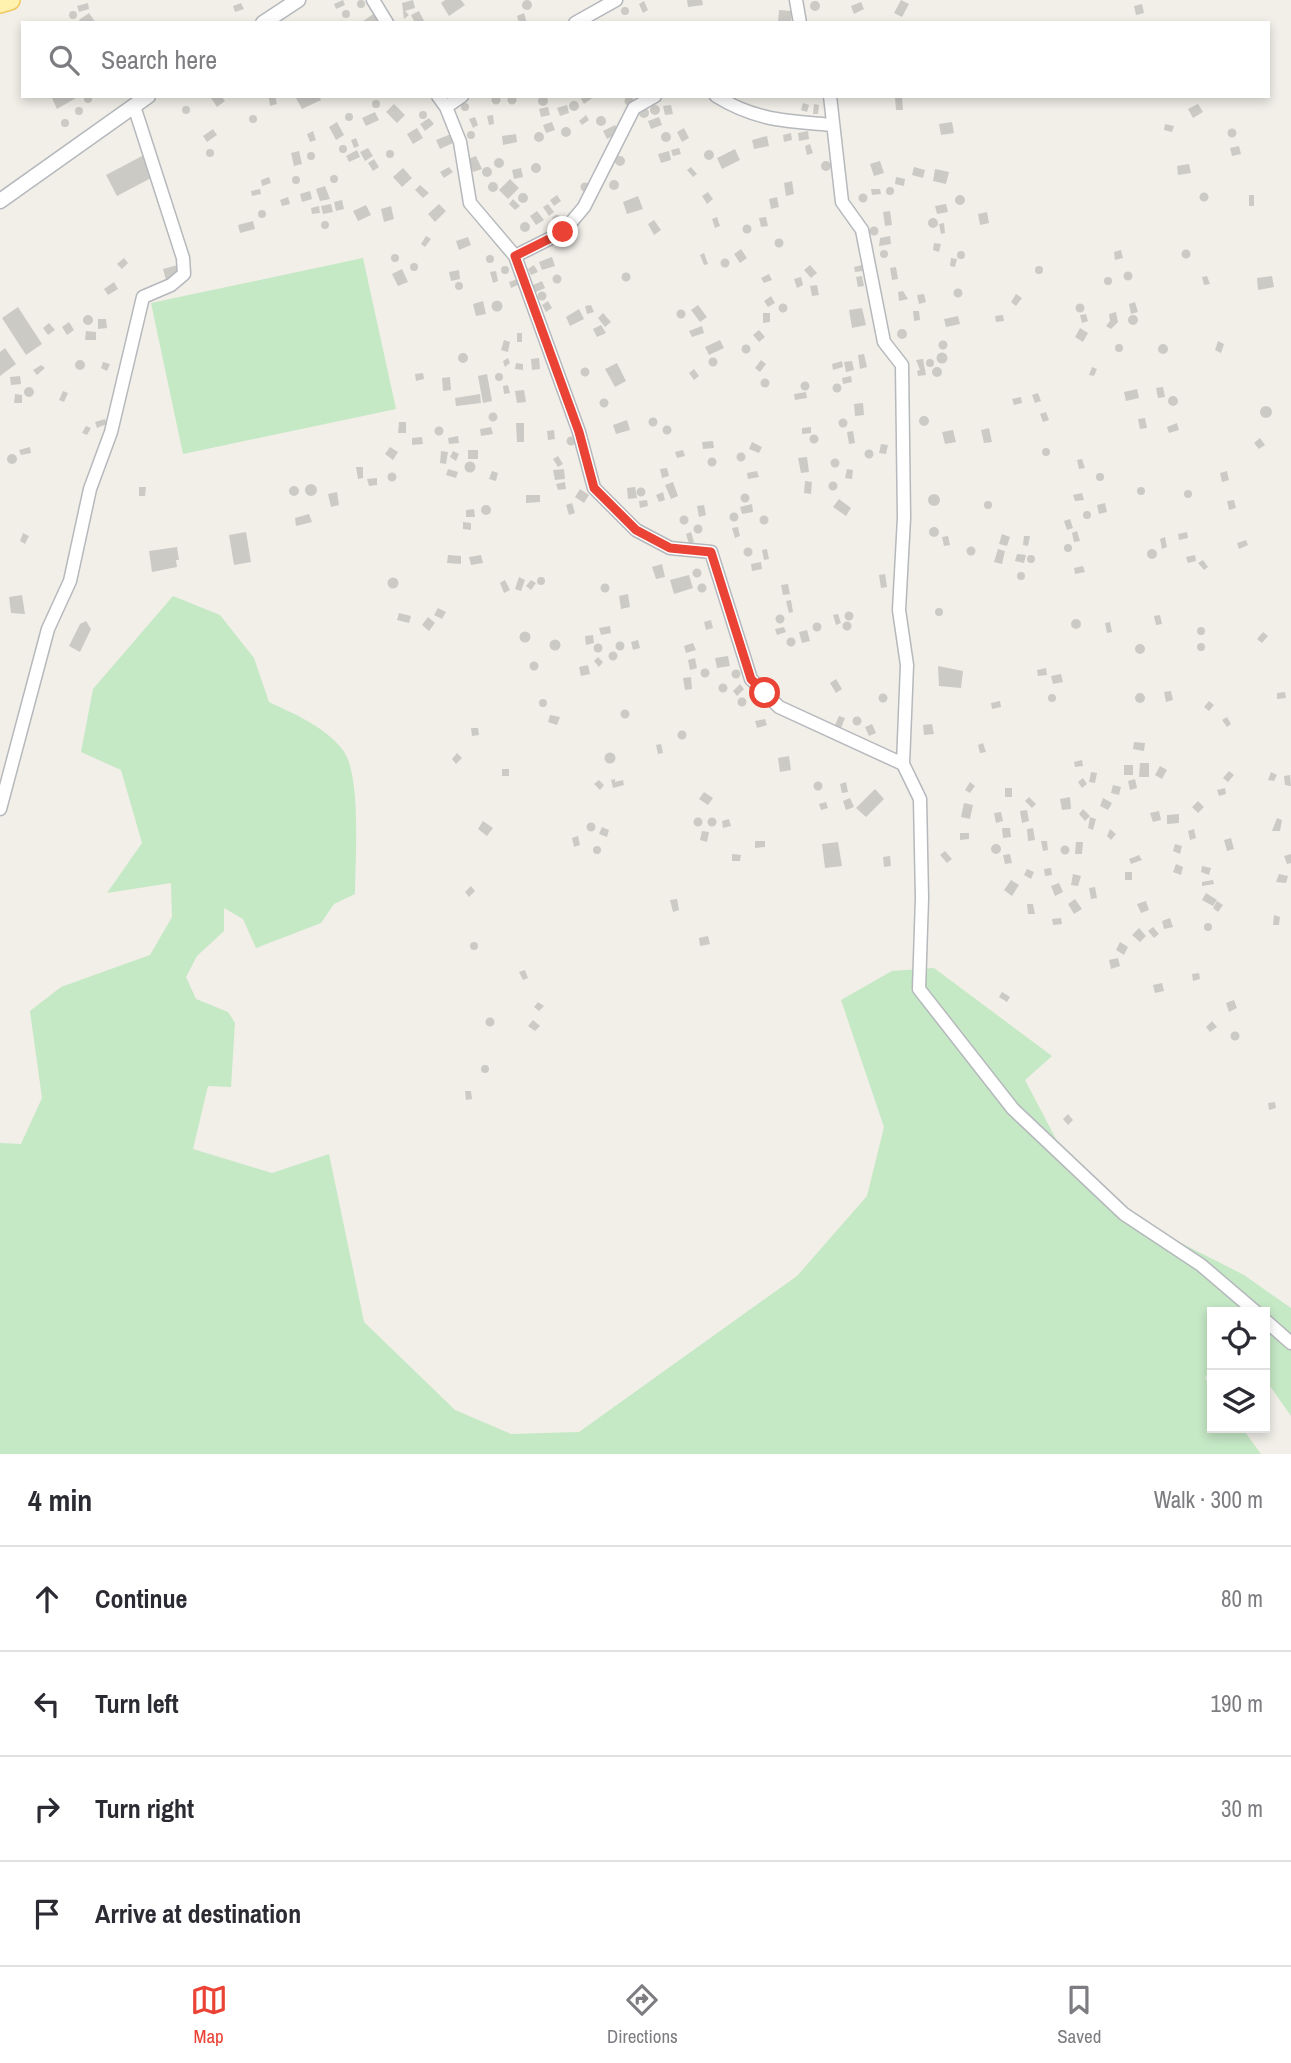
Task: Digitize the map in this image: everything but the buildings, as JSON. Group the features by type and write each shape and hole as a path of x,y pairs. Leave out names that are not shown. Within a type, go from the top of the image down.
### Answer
{"street":[{"path":"265,21 298,0"},
{"path":"373,0 386,21"},
{"path":"579,21 616,0"},
{"path":"796,0 800,21"},
{"path":"0,201 145,98"},
{"path":"515,256 563,232 584,207 634,108 652,98"},
{"path":"719,98 738,110 787,123 832,125"},
{"path":"830,98 842,202 862,230 884,341 902,365 904,519 899,610 907,665 903,764 920,799 922,898 919,989 1013,1109 1124,1214 1201,1265 1250,1307"},
{"path":"442,102 460,142 470,203 515,256 579,432 594,488 636,530 670,548 711,552 751,679 779,707 903,764"},
{"path":"0,809 48,629 69,581 90,489 111,432 143,297 184,274 183,258 134,106"},
{"path":"1270,1324 1291,1343"}],"green space":[{"path":"363,258 396,409 183,454 151,303"},
{"path":"173,596 220,615 254,658 269,702 318,727 342,749 348,761 355,797 355,894 334,904 321,923 256,948 243,919 224,908 224,931 197,956 186,977 196,999 228,1012 235,1023 231,1087 208,1086 193,1149 272,1173 329,1154 364,1322 455,1410 511,1434 579,1432 797,1276 867,1196 884,1127 841,1000 892,971 934,968 1052,1056 1025,1080 1078,1181 1132,1218 1244,1275 1291,1308 1291,1416 1270,1386 1270,1307 1207,1307 1207,1433 1246,1433 1261,1454 0,1454 0,1143 21,1144 42,1098 30,1011 61,987 150,955 172,917 171,883 107,893 142,843 121,770 81,752 93,689"}],"route":[{"path":"563,232 515,256 579,432 594,488 636,530 670,548 711,552 751,679 765,693"}]}
